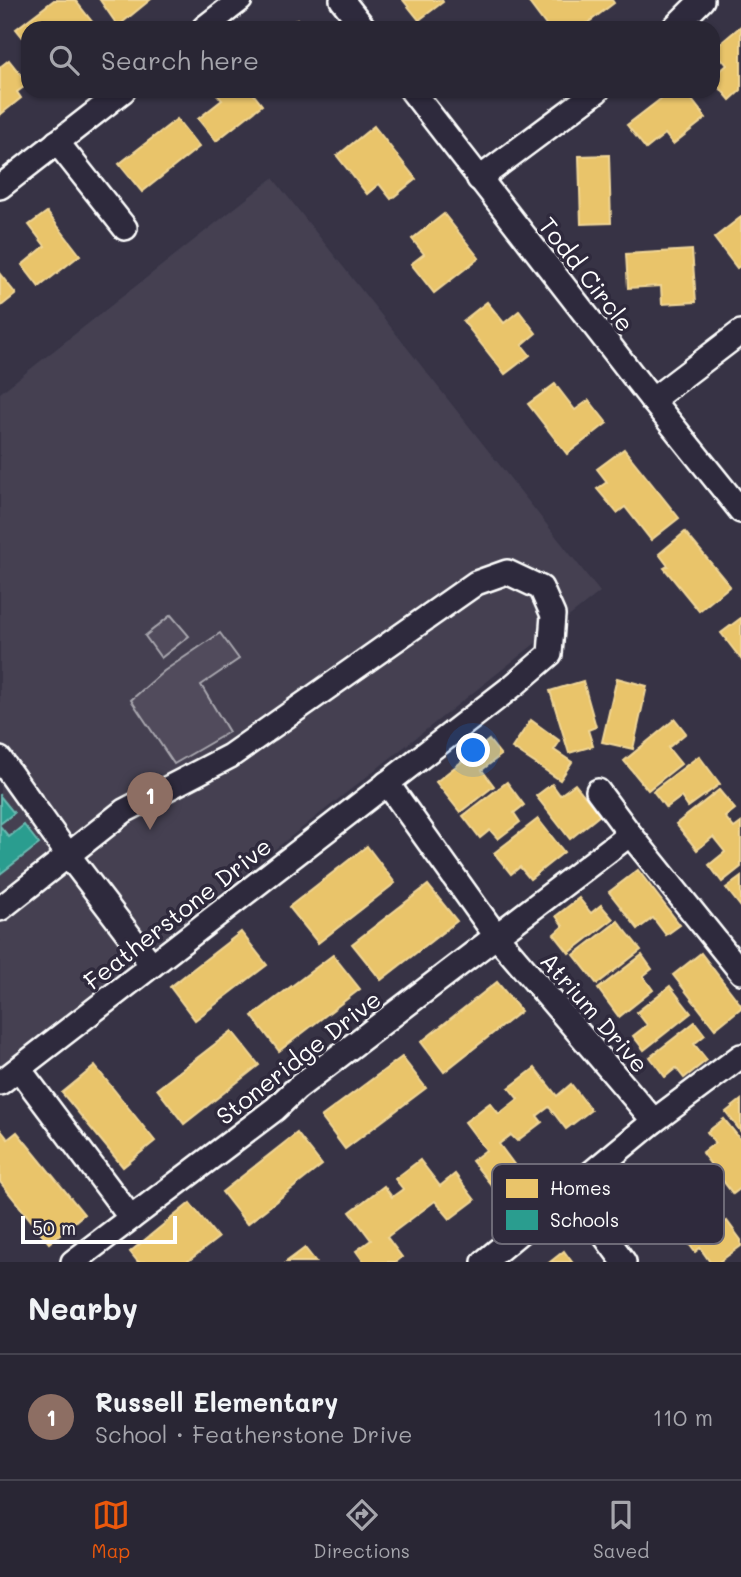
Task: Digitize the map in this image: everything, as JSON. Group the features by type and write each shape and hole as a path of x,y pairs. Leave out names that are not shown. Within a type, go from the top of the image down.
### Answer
{"street":[{"path":"213,21 240,0"},
{"path":"342,0 358,21"},
{"path":"681,21 702,0"},
{"path":"0,187 114,98"},
{"name":"Todd Circle","path":"417,98 741,511"},
{"path":"480,179 588,98"},
{"path":"57,142 125,228"},
{"path":"652,400 741,332"},
{"name":"Featherstone Drive","path":"0,909 124,811 230,756 476,583 507,572 541,588 554,615 550,654 514,685 0,1083"},
{"path":"0,759 152,965"},
{"path":"387,783 497,937"},
{"path":"598,791 741,972"},
{"name":"Stoneridge Drive","path":"73,1262 275,1109 297,1087 630,834"},
{"name":"Atrium Drive","path":"497,937 654,1121"},
{"path":"602,1164 654,1121 741,1056"},
{"path":"19,1069 131,1218"},
{"path":"484,1262 506,1244"},
{"path":"611,1244 624,1262"}],"shaded area":[{"path":"273,178 600,592 0,1067 0,393"},
{"path":"171,615 189,636 161,658 145,636"},
{"path":"220,633 239,659 201,685 229,732 174,764 131,700 164,671"}],"building: Homes":[{"path":"54,0 75,0 92,21 26,21"},
{"path":"100,0 150,0 124,21 115,21"},
{"path":"403,0 442,0 443,2 419,20"},
{"path":"527,0 612,0 614,3 590,21 543,21"},
{"path":"741,26 741,90 730,100 720,88 720,71 727,65 720,56 720,44"},
{"path":"9,60 21,75 21,89 17,92 21,98 0,115 0,67"},
{"path":"220,98 256,98 262,105 216,141 198,119 222,100"},
{"path":"662,98 690,98 706,118 673,144 665,134 646,149 627,125"},
{"path":"177,119 199,147 142,192 119,164"},
{"path":"374,126 416,179 391,199 379,184 367,194 337,156"},
{"path":"609,155 611,223 581,224 579,156"},
{"path":"47,212 80,255 39,287 22,265 45,246 29,225"},
{"path":"444,214 479,258 434,293 411,264 424,254 412,239"},
{"path":"741,217 741,265 737,268 714,238"},
{"path":"692,250 696,302 662,304 661,286 628,288 626,254"},
{"path":"0,274 16,294 0,307"},
{"path":"487,302 504,323 519,311 536,333 522,345 530,355 505,374 463,321"},
{"path":"555,384 575,410 589,400 607,423 567,454 528,404"},
{"path":"624,449 679,518 651,540 625,507 617,513 597,489 607,482 597,469"},
{"path":"685,532 730,586 699,611 664,568 668,566 659,554"},
{"path":"741,618 741,659 721,633"},
{"path":"617,678 647,686 633,749 602,742"},
{"path":"583,681 596,727 588,730 593,746 569,753 550,691"},
{"path":"675,719 686,733 668,748 681,764 648,790 624,761"},
{"path":"531,720 560,741 554,750 572,762 560,780 512,748"},
{"path":"489,740 501,755 482,770 494,786 460,812 436,782"},
{"path":"699,756 720,784 688,807 681,797 666,808 653,791"},
{"path":"507,782 524,805 514,813 520,822 498,839 490,830 480,838 463,816"},
{"path":"552,784 560,795 575,784 600,815 570,839 536,796"},
{"path":"719,790 735,809 725,817 734,828 741,823 741,867 722,882 709,865 725,852 713,837 697,850 676,824"},
{"path":"538,819 564,852 530,879 520,867 511,874 494,853"},
{"path":"367,846 395,883 318,943 289,907"},
{"path":"638,870 680,925 666,935 653,918 638,929 609,892"},
{"path":"741,877 741,907 726,888"},
{"path":"428,885 457,921 381,980 352,944"},
{"path":"579,898 591,913 601,905 613,919 569,953 554,934 563,926 556,916"},
{"path":"618,921 641,950 597,984 574,955"},
{"path":"241,932 267,965 195,1020 170,987"},
{"path":"701,953 741,1005 741,1008 715,1029 673,975"},
{"path":"333,955 360,989 279,1051 252,1016"},
{"path":"642,955 652,969 643,976 653,990 619,1017 598,989"},
{"path":"497,982 521,1011 444,1072 421,1042"},
{"path":"670,986 691,1013 644,1050 633,1036 647,1025 637,1012"},
{"path":"695,1022 705,1035 694,1044 707,1060 684,1078 676,1068 665,1077 650,1057"},
{"path":"232,1031 259,1065 184,1124 157,1089"},
{"path":"402,1057 426,1088 345,1149 321,1117"},
{"path":"95,1066 155,1141 123,1167 62,1093"},
{"path":"535,1068 557,1096 571,1084 591,1110 566,1129 549,1107 537,1116 542,1122 517,1141 511,1135 499,1144 514,1164 492,1164 492,1186 472,1161 486,1150 465,1122 490,1103 499,1114 518,1099 509,1088"},
{"path":"741,1100 741,1132 726,1112"},
{"path":"724,1119 741,1140 741,1188 733,1194 724,1182 724,1164 710,1164 702,1153 715,1143 707,1132"},
{"path":"0,1129 8,1139 17,1132 84,1214 49,1243 0,1182"},
{"path":"297,1133 322,1165 247,1224 222,1192"},
{"path":"420,1160 440,1186 455,1174 475,1200 450,1219 435,1201 387,1237 402,1257 396,1262 364,1262 356,1251 371,1240 350,1212 384,1186 392,1197 403,1189 395,1179"},
{"path":"190,1203 218,1238 187,1262 138,1262 130,1252"},
{"path":"727,1221 741,1240 741,1246 719,1262 710,1262 700,1248 695,1252 689,1244 724,1244 724,1223"},
{"path":"305,1248 316,1262 286,1262"},
{"path":"564,1251 572,1262 550,1262"}],"building: Schools":[{"path":"0,796 14,813 0,824"},
{"path":"24,825 39,844 0,874 0,826 9,837"}],"place":[{"name":"Russell Elementary","path":"150,830"}]}
